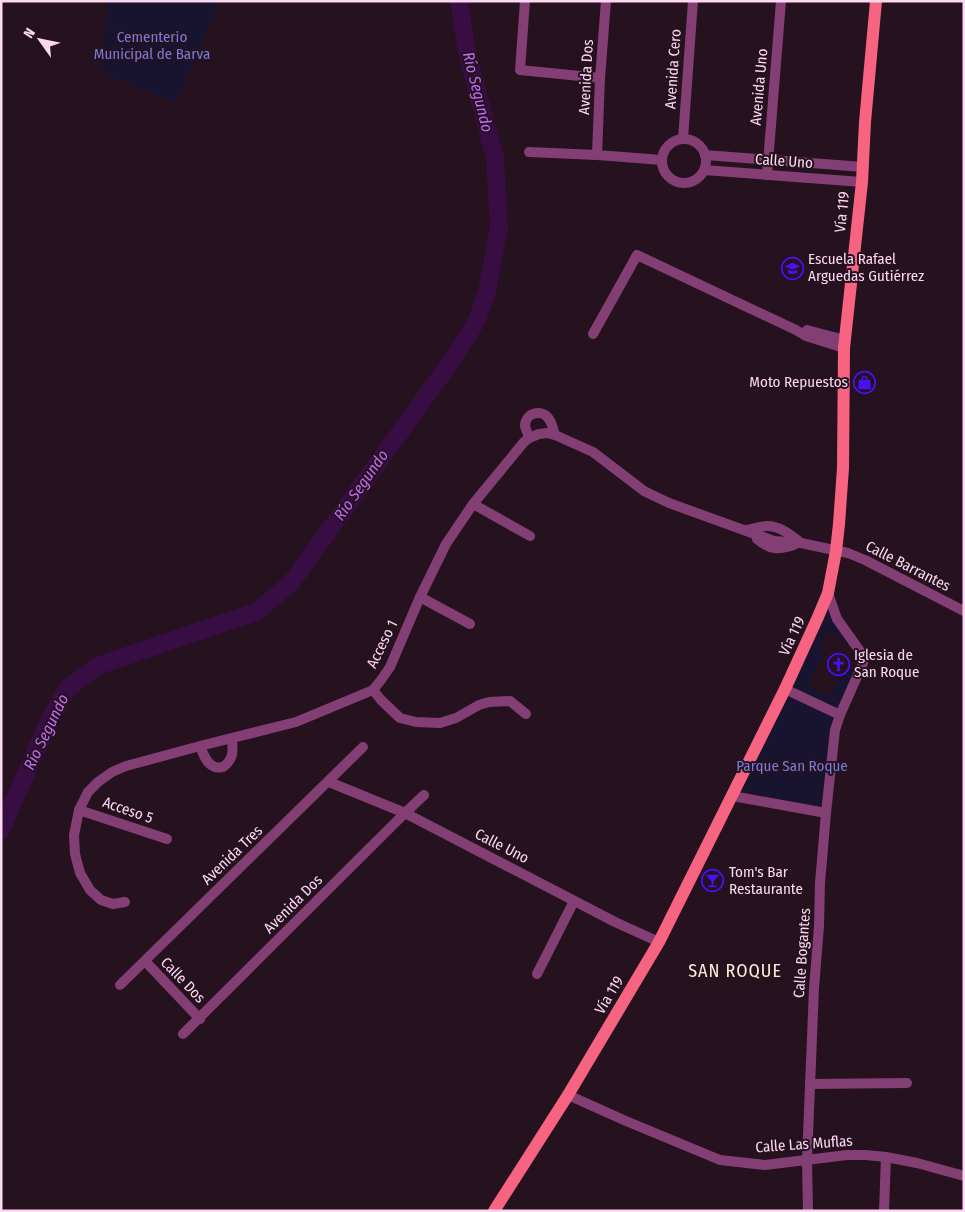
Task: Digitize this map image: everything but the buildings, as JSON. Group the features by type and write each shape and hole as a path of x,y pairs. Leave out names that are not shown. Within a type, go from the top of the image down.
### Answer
{"main road":[{"name":"Vía 119","path":"494,1211 568,1095 659,942 785,689 828,593 836,551 843,468 845,344 862,182 865,122 876,1"}],"street":[{"path":"525,1 520,70 600,78"},
{"name":"Avenida Dos","path":"596,154 606,1"},
{"name":"Avenida Cero","path":"683,139 693,1"},
{"name":"Avenida Uno","path":"767,175 781,1"},
{"path":"683,139 697,143 705,155 706,163 704,170 695,180 689,182 675,181 665,173 662,167 663,154 666,148 670,143 683,139"},
{"path":"529,152 596,154 662,160"},
{"name":"Calle Uno","path":"705,155 863,167"},
{"name":"Calle Uno","path":"704,170 862,182"},
{"path":"593,334 637,255 796,330 808,330 845,344"},
{"path":"555,434 548,417 544,414 538,412 529,416 526,421 525,426 529,438 539,434 555,434 594,452 644,490 669,503 774,540 801,543 836,551"},
{"name":"Acceso 1","path":"125,902 113,904 101,900 90,890 80,874 75,854 74,835 79,810 88,792 112,772 126,766 296,722 373,690 390,667 420,597 446,544 473,504 529,438"},
{"path":"473,504 530,536"},
{"name":"Calle Barrantes","path":"836,551 848,553 865,560 964,611"},
{"name":"Calle Bogantes","path":"808,1211 807,1160 814,988 826,813 835,730 864,663 862,654 837,619 828,593"},
{"path":"420,597 470,624"},
{"path":"785,689 840,715"},
{"path":"373,690 400,718 416,722 440,723 456,718 478,705 489,702 510,701 526,714"},
{"path":"200,746 208,761 215,767 224,767 233,755 232,739"},
{"name":"Avenida Tres","path":"120,984 363,747"},
{"name":"Calle Uno","path":"329,782 405,813 615,922 659,942"},
{"name":"Avenida Dos","path":"183,1034 424,795"},
{"path":"732,796 826,813"},
{"name":"Acceso 5","path":"79,810 167,839"},
{"path":"537,974 574,900"},
{"name":"Calle Dos","path":"145,961 200,1019"},
{"path":"810,1084 907,1083"},
{"name":"Calle Las Muflas","path":"568,1095 626,1122 720,1160 765,1165 847,1155 866,1155 917,1163 964,1176"},
{"path":"884,1211 886,1157"}],"green space":[{"name":"Cementerio Municipal de Barva","path":"108,1 220,1 176,103 100,72"},
{"path":"827,612 858,650 862,659 839,710 792,686","holes":["828,631 854,647 851,653 857,658 856,666 854,669 845,665 829,696 808,686 825,651 820,648 822,640"]},
{"name":"Parque San Roque","path":"789,694 833,715 820,807 742,791"}],"waterway":[{"name":"Río Segundo","path":"1,830 50,719 67,689 97,666 256,612 291,583 450,363 476,322 487,292 499,227 495,158 467,52 459,1"}],"place":[{"name":"Escuela Rafael Arguedas Gutiérrez","path":"792,268"},
{"name":"Moto Repuestos","path":"864,382"},
{"name":"Iglesia de San Roque","path":"838,664"},
{"name":"Tom's Bar Restaurante","path":"713,881"}],"district":[{"name":"SAN ROQUE","path":"735,971"}]}
